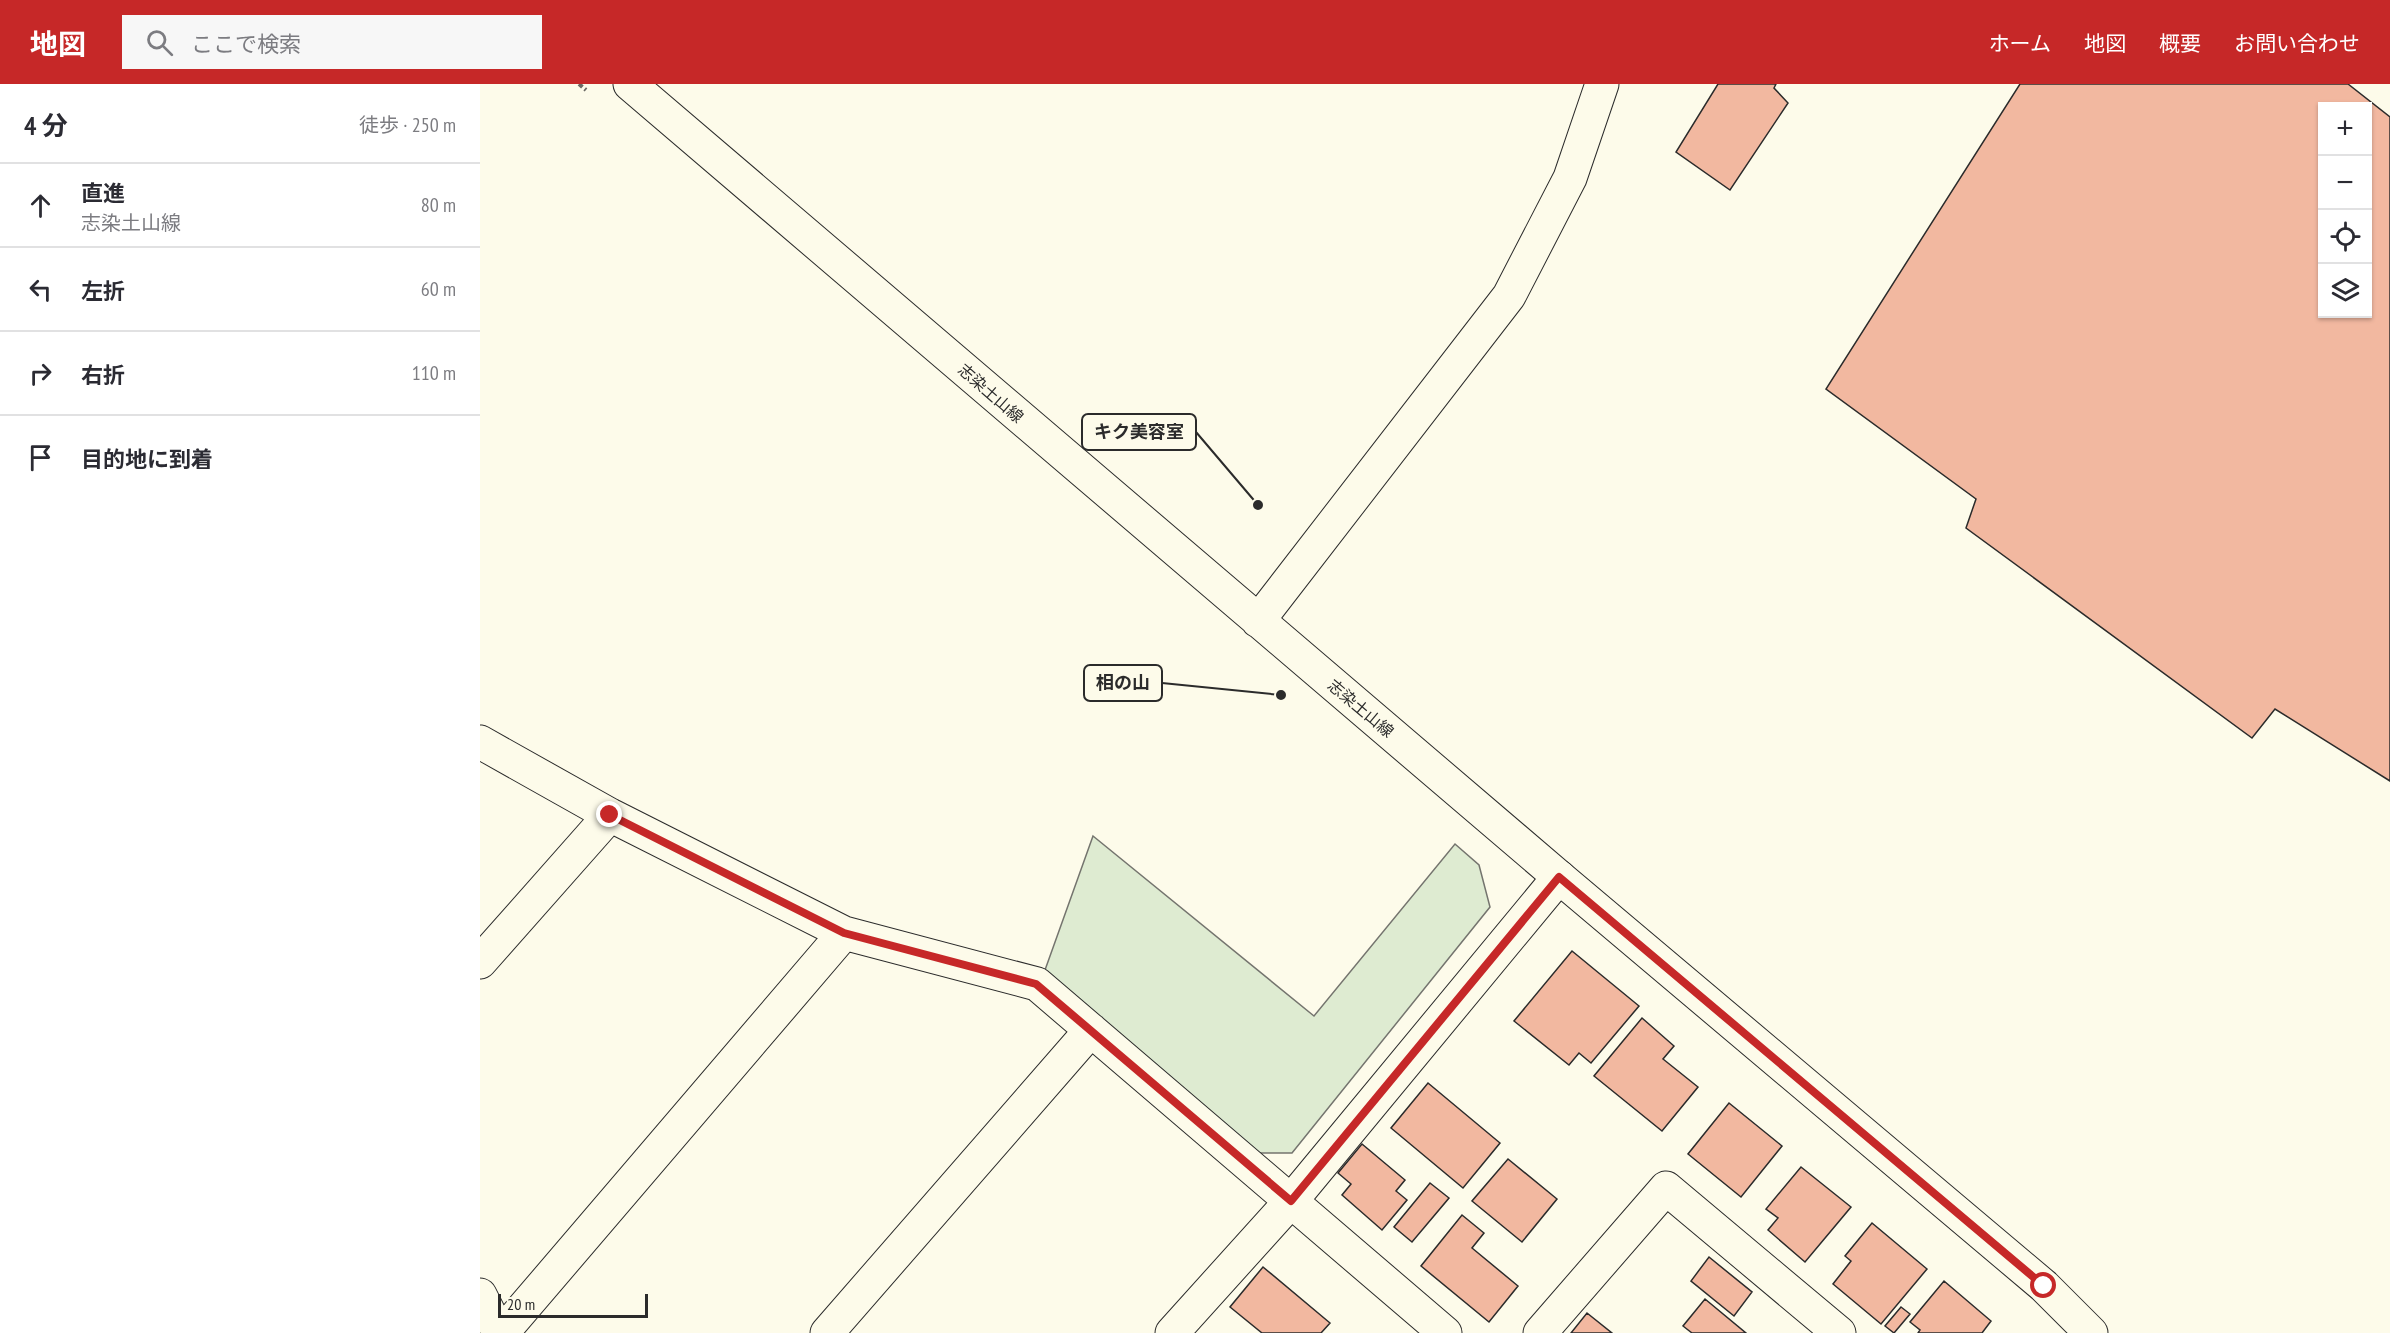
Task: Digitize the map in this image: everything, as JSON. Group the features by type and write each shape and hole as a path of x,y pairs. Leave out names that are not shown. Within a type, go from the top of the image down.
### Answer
{"street":[{"name":"志染土山線","path":"630,84 1559,877 2044,1286 2091,1333"},
{"path":"1258,621 1509,296 1570,178 1602,84"},
{"path":"480,742 610,815 844,933 1036,984 1445,1333"},
{"path":"480,962 610,815"},
{"path":"1173,1333 1291,1201 1559,877"},
{"path":"480,1295 501,1333 844,933"},
{"path":"827,1333 1091,1030"},
{"path":"1540,1333 1666,1188 1839,1333"}],"green space":[{"path":"1093,836 1314,1016 1455,844 1479,865 1490,907 1292,1153 1256,1153 1045,970"}],"building":[{"path":"1718,84 1776,84 1774,88 1788,103 1730,190 1676,152"},
{"path":"2020,84 2348,84 2371,102 2318,102 2318,318 2372,318 2372,103 2390,117 2390,781 2275,709 2252,738 1966,528 1976,499 1826,389"},
{"path":"1572,951 1639,1006 1591,1063 1579,1053 1569,1065 1514,1021"},
{"path":"1642,1018 1674,1046 1663,1059 1698,1087 1662,1131 1594,1076"},
{"path":"1428,1083 1500,1143 1463,1188 1391,1128"},
{"path":"1729,1103 1782,1146 1741,1197 1688,1154"},
{"path":"1362,1144 1405,1180 1396,1191 1407,1200 1382,1230 1342,1195 1351,1184 1338,1173"},
{"path":"1508,1159 1557,1199 1522,1242 1472,1201"},
{"path":"1801,1167 1851,1207 1805,1262 1768,1230 1778,1218 1766,1209"},
{"path":"1430,1183 1449,1198 1412,1242 1394,1227"},
{"path":"1462,1215 1484,1233 1472,1248 1518,1286 1489,1322 1421,1266"},
{"path":"1872,1223 1927,1269 1881,1324 1833,1284 1851,1261 1845,1256"},
{"path":"1709,1257 1752,1292 1734,1316 1691,1281"},
{"path":"1263,1267 1330,1323 1321,1333 1262,1333 1230,1307"},
{"path":"1944,1281 1991,1321 1982,1333 1918,1333 1920,1330 1910,1322"},
{"path":"1705,1299 1746,1333 1692,1333 1683,1326"},
{"path":"1901,1307 1910,1314 1894,1333 1885,1326"},
{"path":"1587,1313 1612,1333 1571,1333"}],"place":[{"name":"キク美容室","path":"1258,505"},
{"name":"相の山","path":"1281,695"}],"route":[{"path":"610,815 844,933 1036,984 1291,1201 1559,877 2044,1286"}]}
